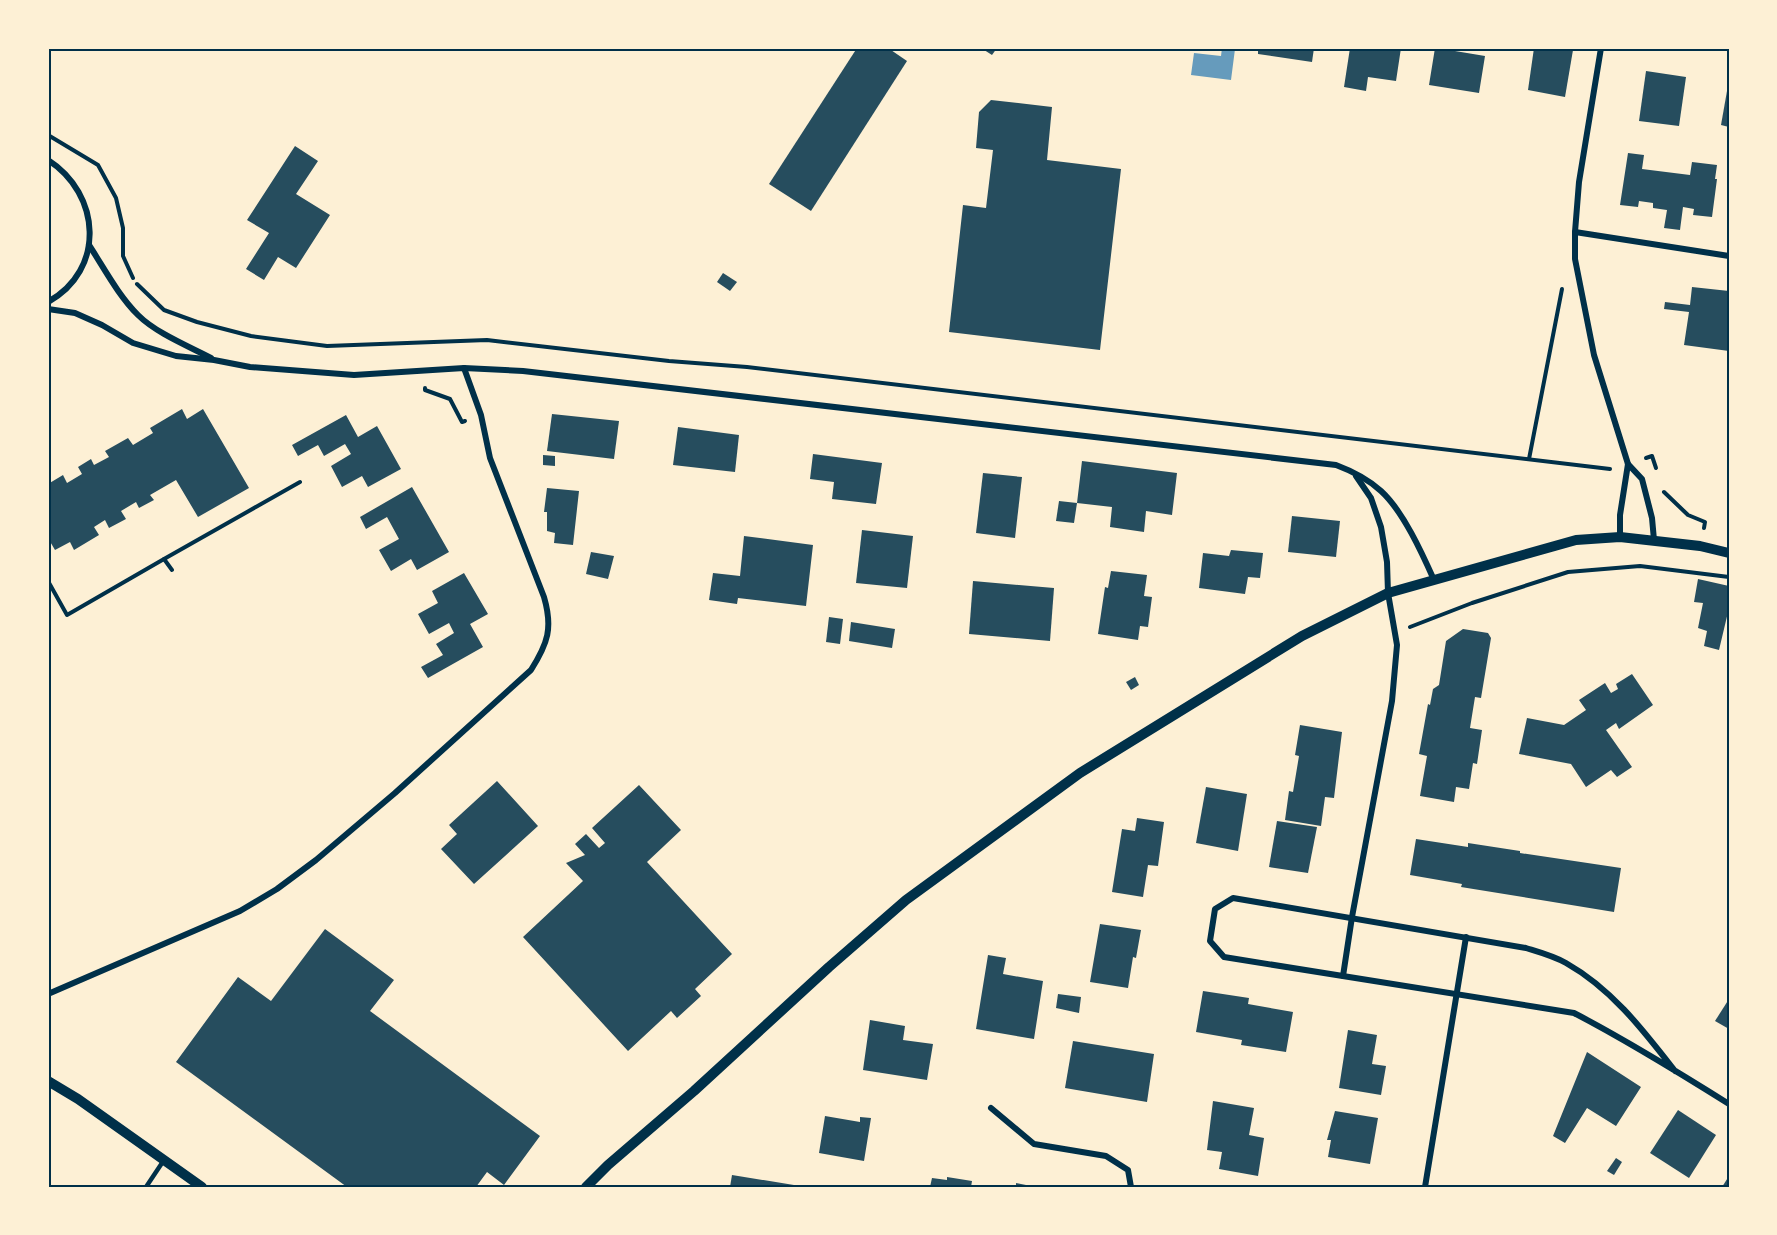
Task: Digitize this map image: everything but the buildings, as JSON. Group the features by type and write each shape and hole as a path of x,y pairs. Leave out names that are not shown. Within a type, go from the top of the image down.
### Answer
{"street":[{"path":"1601,48 1579,182 1575,259 1594,355 1628,464 1642,479 1652,518 1654,540"},
{"path":"48,160 61,168 75,184 85,202 90,224 89,245 83,265 72,283 48,302"},
{"path":"1575,232 1729,256"},
{"path":"89,245 138,316 167,335 214,360"},
{"path":"48,309 75,313 133,343 176,356 285,370 354,375 464,368 523,371 774,402 1336,465 1353,472 1382,492 1418,544 1434,580"},
{"path":"48,994 240,911 277,889 316,860 387,800 531,670 543,652 549,616 544,597 490,458 481,415 464,368"},
{"path":"1620,537 1620,515 1628,464"},
{"path":"1343,976 1392,701 1397,645 1388,593 1387,562 1381,527 1371,498 1353,472"},
{"path":"581,1187 694,1090 906,900 1080,773 1302,636 1388,593 1576,540 1620,537 1700,546 1729,553"},
{"path":"1675,1071 1641,1027 1607,992 1565,962 1526,948 1233,898 1215,909 1210,941 1224,957 1574,1013 1626,1040 1675,1071 1729,1104"},
{"path":"1425,1187 1466,937"},
{"path":"48,1081 78,1099 202,1187"},
{"path":"991,1108 1034,1144 1106,1156 1128,1170 1131,1187"},
{"path":"586,1187 608,1165"}],"lane":[{"path":"146,1187 164,1160"}],"path":[{"path":"48,135 98,165 116,198 123,228 123,256 135,283 164,310 197,322 251,336 327,346 487,340 669,361 747,367 1610,469"},
{"path":"1529,459 1565,278"},
{"path":"422,342 425,390 450,399 462,422 481,415"},
{"path":"1652,456 1658,473"},
{"path":"48,581 67,615 300,482"},
{"path":"1661,482 1664,491 1677,507 1688,515 1706,522"},
{"path":"164,559 172,570"},
{"path":"1395,632 1472,603 1568,572 1640,566 1729,577"}],"water":[{"path":"1222,48 1235,49 1231,80 1191,75 1194,53 1221,56"}]}
